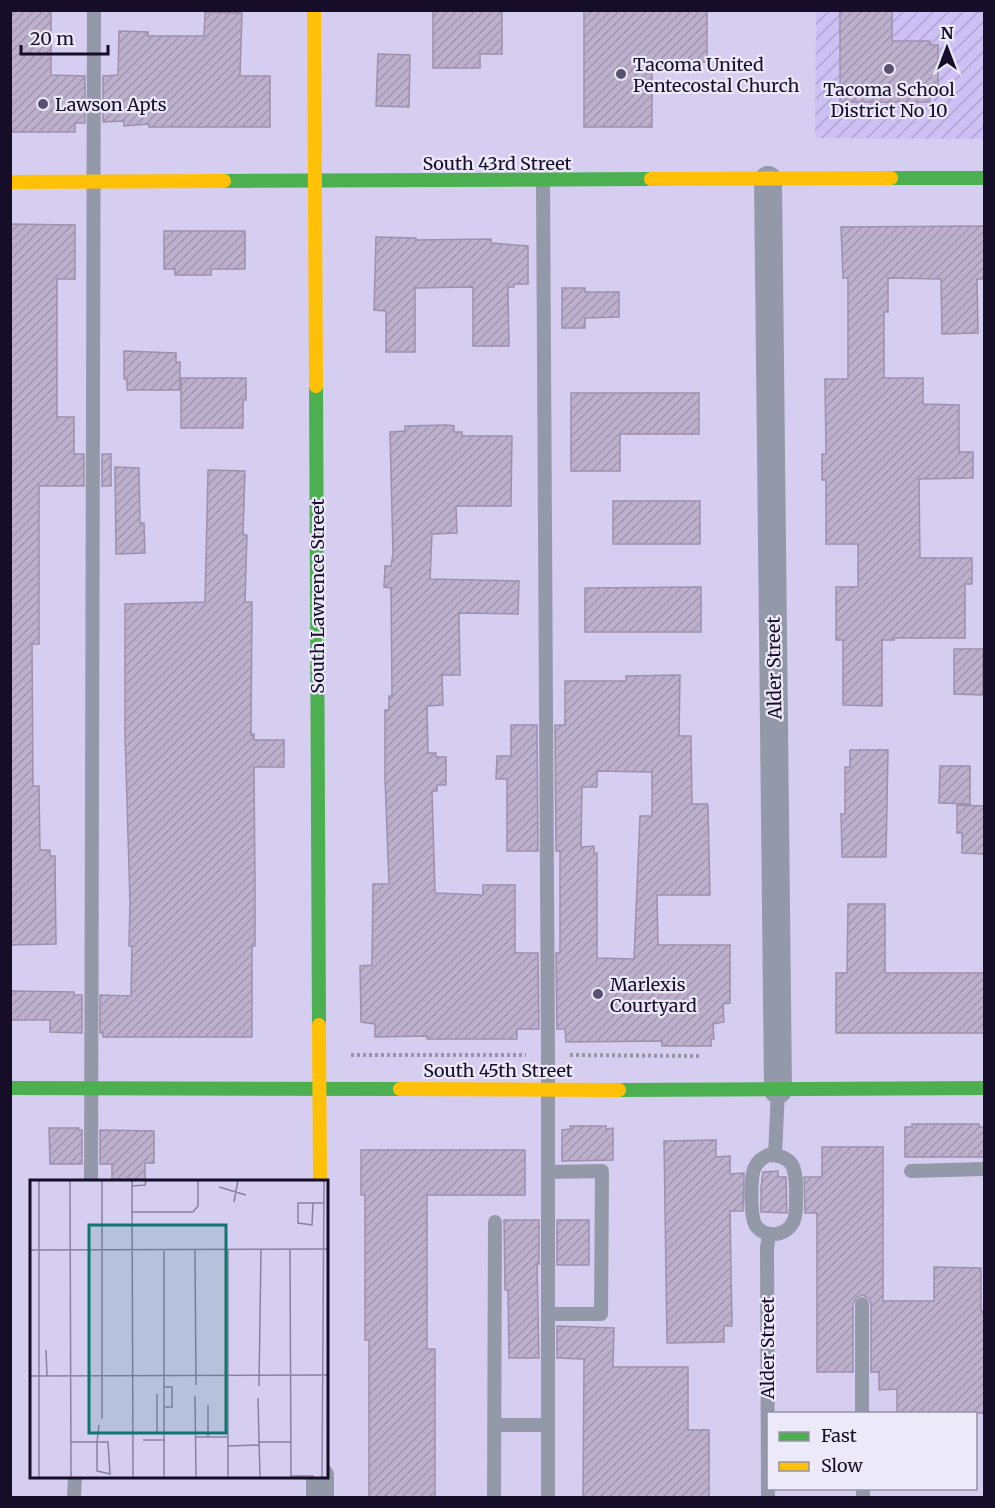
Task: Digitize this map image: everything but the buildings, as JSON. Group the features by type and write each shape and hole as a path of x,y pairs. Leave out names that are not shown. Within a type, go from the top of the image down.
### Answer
{"street":[{"name":"South Lawrence Street","path":"314,10 320,1180"},
{"name":"South 43rd Street","path":"10,182 984,178"},
{"name":"Alder Street","path":"768,180 778,1090"},
{"name":"South 45th Street","path":"10,1088 778,1090 984,1088"},
{"path":"320,1478 320,1497"}],"lane":[{"path":"91,1180 94,10"},
{"path":"543,181 548,1497"},
{"name":"Alder Street","path":"775,1155 778,1090"},
{"path":"768,1155 775,1155 787,1159 794,1166 796,1211 788,1230 779,1234 769,1234 760,1230 754,1223 752,1177 754,1167 760,1159 768,1155"},
{"path":"910,1171 984,1169"},
{"path":"548,1172 602,1171 601,1314 548,1314"},
{"path":"494,1496 495,1222"},
{"name":"Alder Street","path":"767,1412 766,1248 769,1234"},
{"path":"862,1304 862,1412"},
{"path":"495,1425 548,1425"},
{"path":"74,1497 75,1478"}],"path":[{"path":"320,1055 709,1056"}],"shaded area":[{"path":"816,11 984,11 984,139 815,138"}],"traffic: fast":[{"path":"891,178 984,178"},
{"path":"224,181 651,179"},
{"path":"316,386 319,1025"},
{"path":"10,1088 400,1089"},
{"path":"619,1090 984,1088"}],"traffic: slow":[{"path":"314,10 316,386"},
{"path":"651,179 891,178"},
{"path":"10,182 224,181"},
{"path":"319,1025 320,1180"},
{"path":"400,1089 619,1090"}],"place":[{"name":"Tacoma School District No 10","path":"889,69"},
{"name":"Tacoma United Pentecostal Church","path":"621,74"},
{"name":"Lawson Apts","path":"43,104"},
{"name":"Marlexis Courtyard","path":"598,994"}]}
